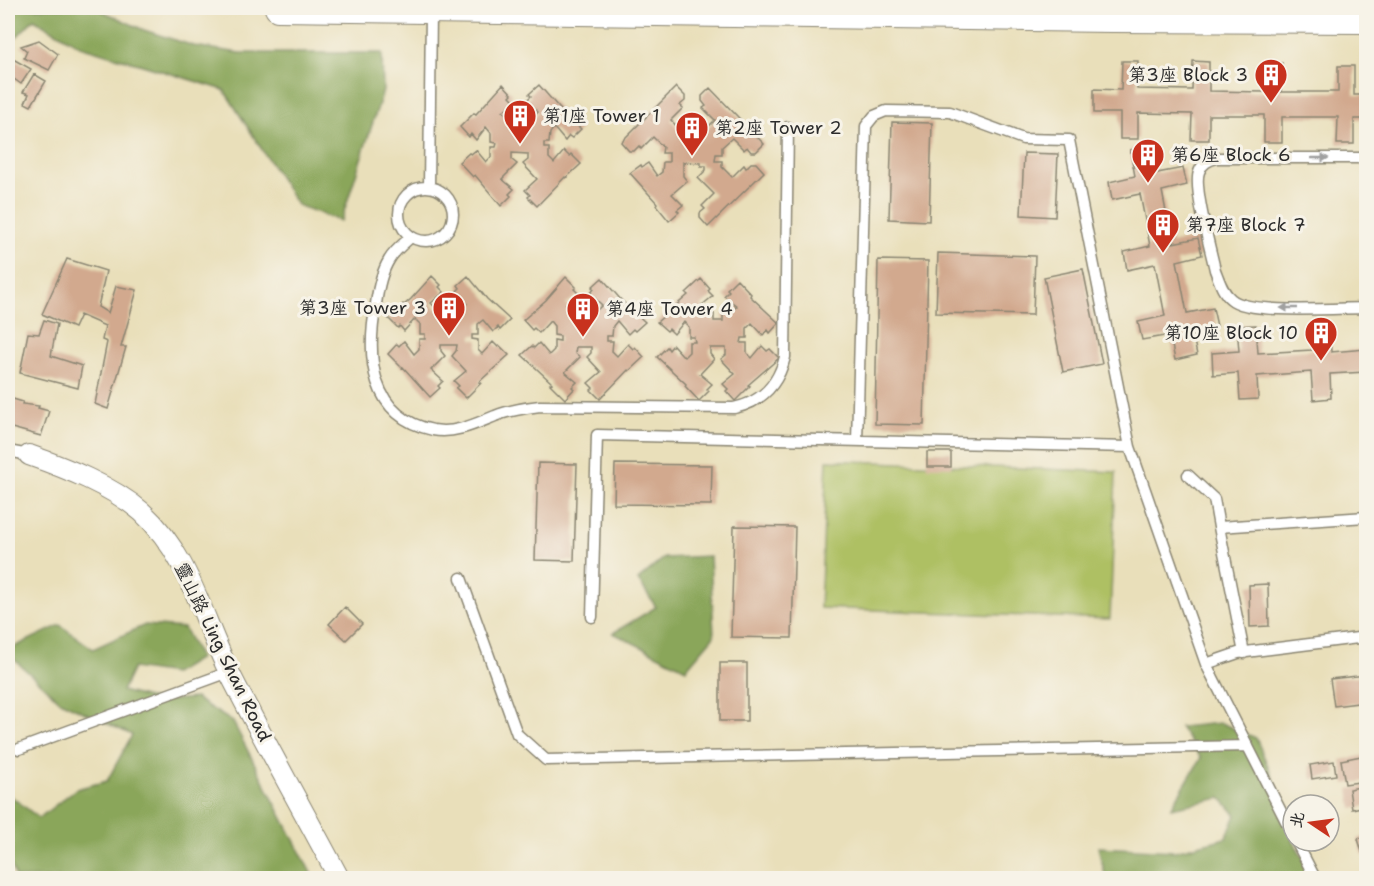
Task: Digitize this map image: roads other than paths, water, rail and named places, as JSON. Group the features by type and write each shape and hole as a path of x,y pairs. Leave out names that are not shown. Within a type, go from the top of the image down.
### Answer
{"street":[{"path":"278,8 431,11 1073,13 1366,20"},
{"name":"靈山路 Ling Shan Road","path":"29,455 59,465 116,494 141,512 157,529 187,571 229,672 339,879"}],"lane":[{"path":"429,187 431,11"},
{"path":"857,441 866,126 874,116 886,111 950,112 1023,139 1069,140 1130,447 1206,664 1281,811"},
{"path":"411,237 388,261 382,275 373,319 371,347 373,376 382,396 396,412 414,424 435,430 467,428 510,411 540,406 734,408 746,405 758,400 768,392 782,370 785,357 788,127"},
{"path":"1366,158 1217,158 1199,169 1197,184 1215,270 1219,282 1230,299 1237,304 1257,308 1366,308"},
{"path":"429,187 445,194 450,202 453,219 450,228 436,240 419,241 411,237 400,223 400,205 405,197 411,191 429,187"},
{"path":"592,617 597,435 1130,447"},
{"path":"8,451 29,455"},
{"path":"1188,475 1214,499 1244,653"},
{"path":"1220,527 1366,518"},
{"path":"461,578 516,734 546,760 1248,746"},
{"path":"1206,664 1244,653 1366,637"},
{"path":"19,749 229,672"},
{"path":"1302,853 1315,879"}],"place":[{"name":"第3座 Block 3","path":"1271,104"},
{"name":"第1座 Tower 1","path":"520,145"},
{"name":"第2座 Tower 2","path":"692,157"},
{"name":"第6座 Block 6","path":"1148,184"},
{"name":"第7座 Block 7","path":"1163,254"},
{"name":"第3座 Tower 3","path":"449,337"},
{"name":"第4座 Tower 4","path":"583,338"},
{"name":"第10座 Block 10","path":"1321,362"}]}
